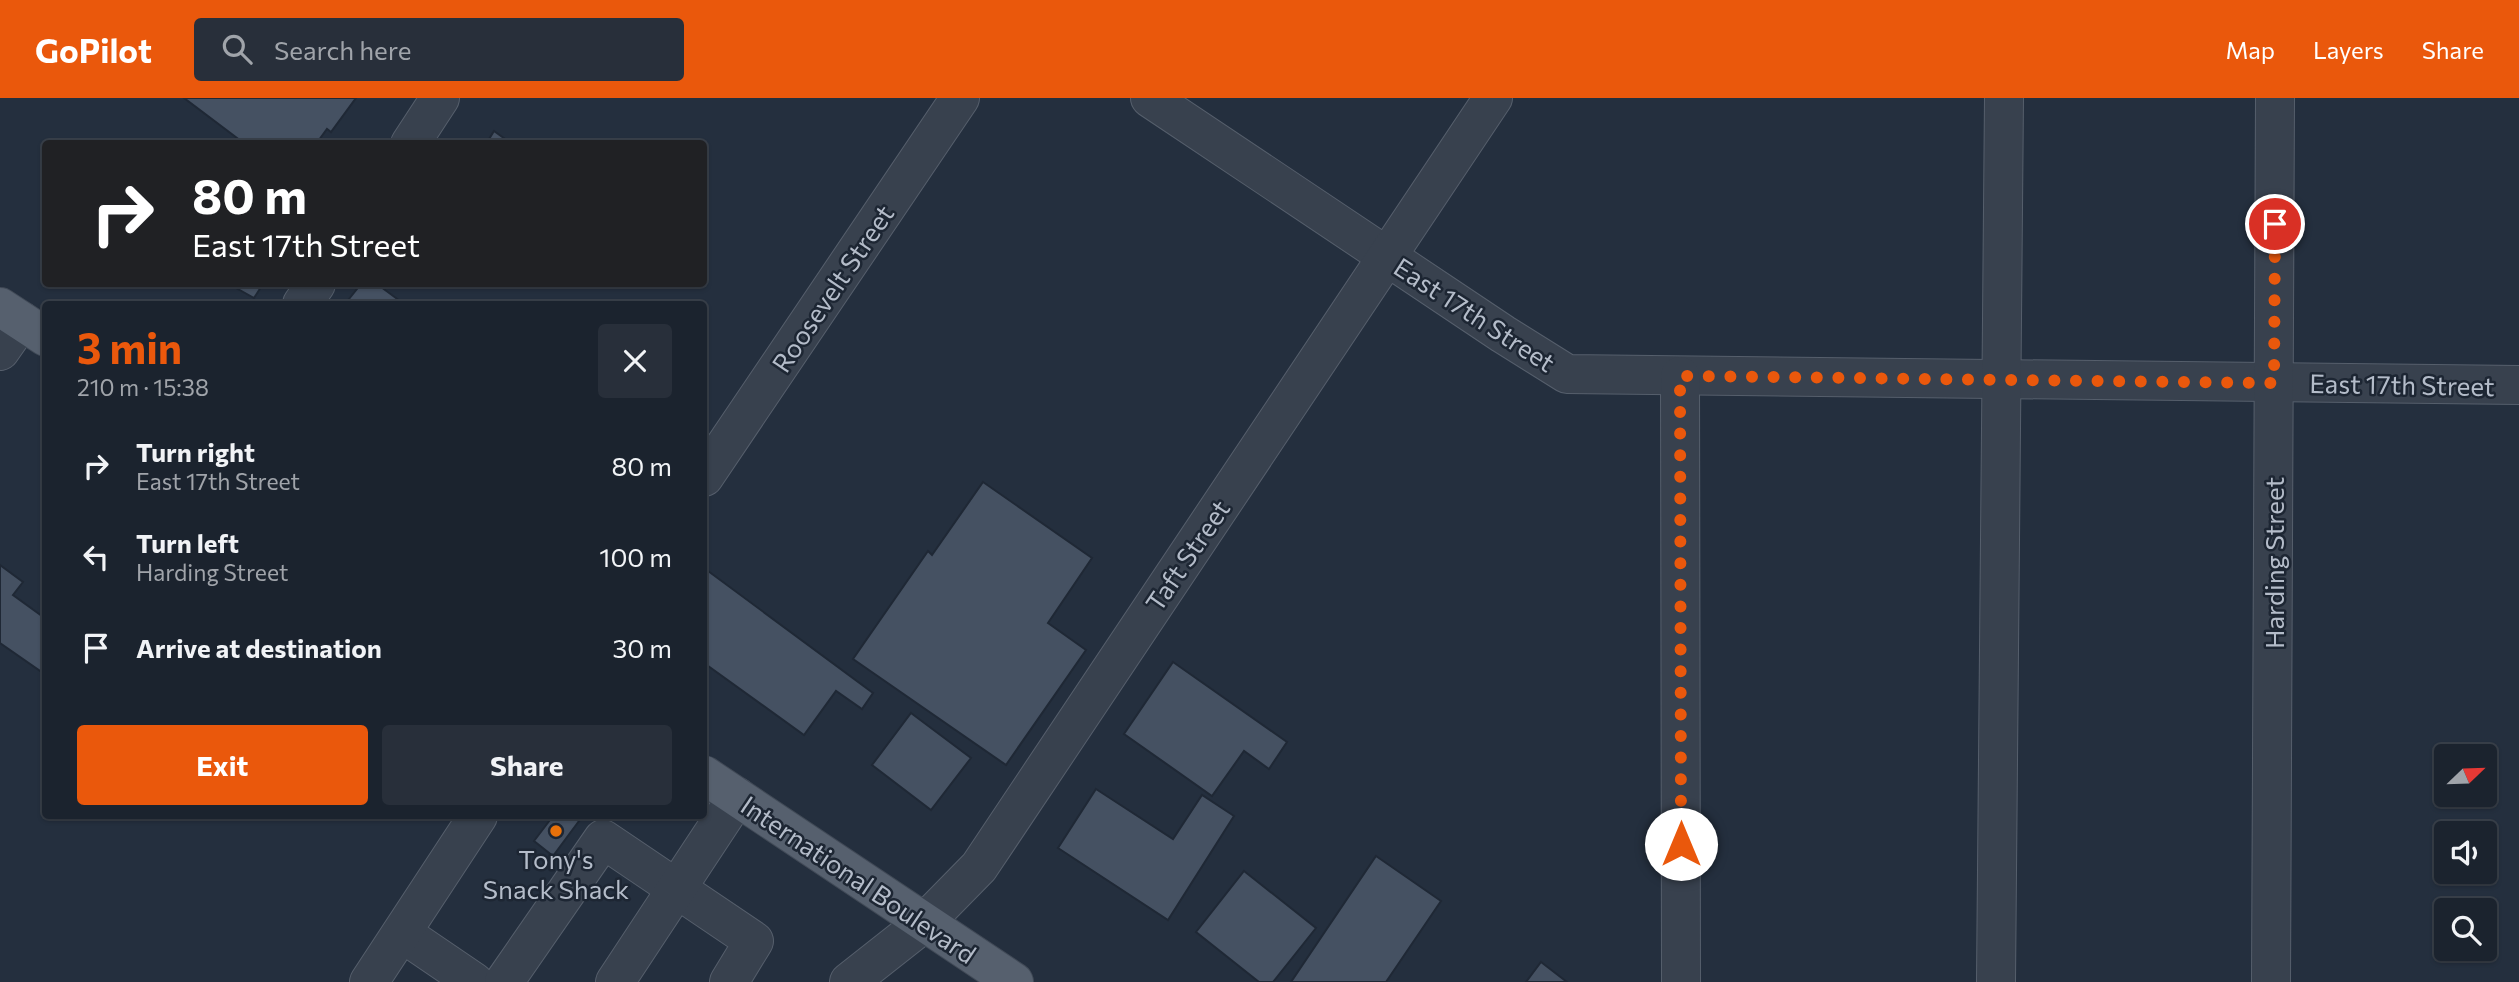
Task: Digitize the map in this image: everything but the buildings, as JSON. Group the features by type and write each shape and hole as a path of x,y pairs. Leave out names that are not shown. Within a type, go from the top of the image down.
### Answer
{"main road":[{"name":"International Boulevard","path":"707,777 1014,982"}],"street":[{"path":"413,140 440,98"},
{"name":"Roosevelt Street","path":"707,473 960,98"},
{"name":"East 17th Street","path":"1150,98 1567,374 2519,385"},
{"name":"Taft Street","path":"849,982 925,922 979,867 1493,98"},
{"path":"1996,982 2004,98"},
{"name":"Harding Street","path":"2272,982 2275,98"},
{"path":"1680,376 1681,982"},
{"path":"615,982 737,797"},
{"path":"369,982 476,819"},
{"path":"504,982 603,839 754,941 729,982"},
{"path":"402,933 474,982"}],"place":[{"name":"Tony's Snack Shack","path":"556,831"}],"route":[{"path":"1681,844 1680,376 2274,383 2275,224"}]}
